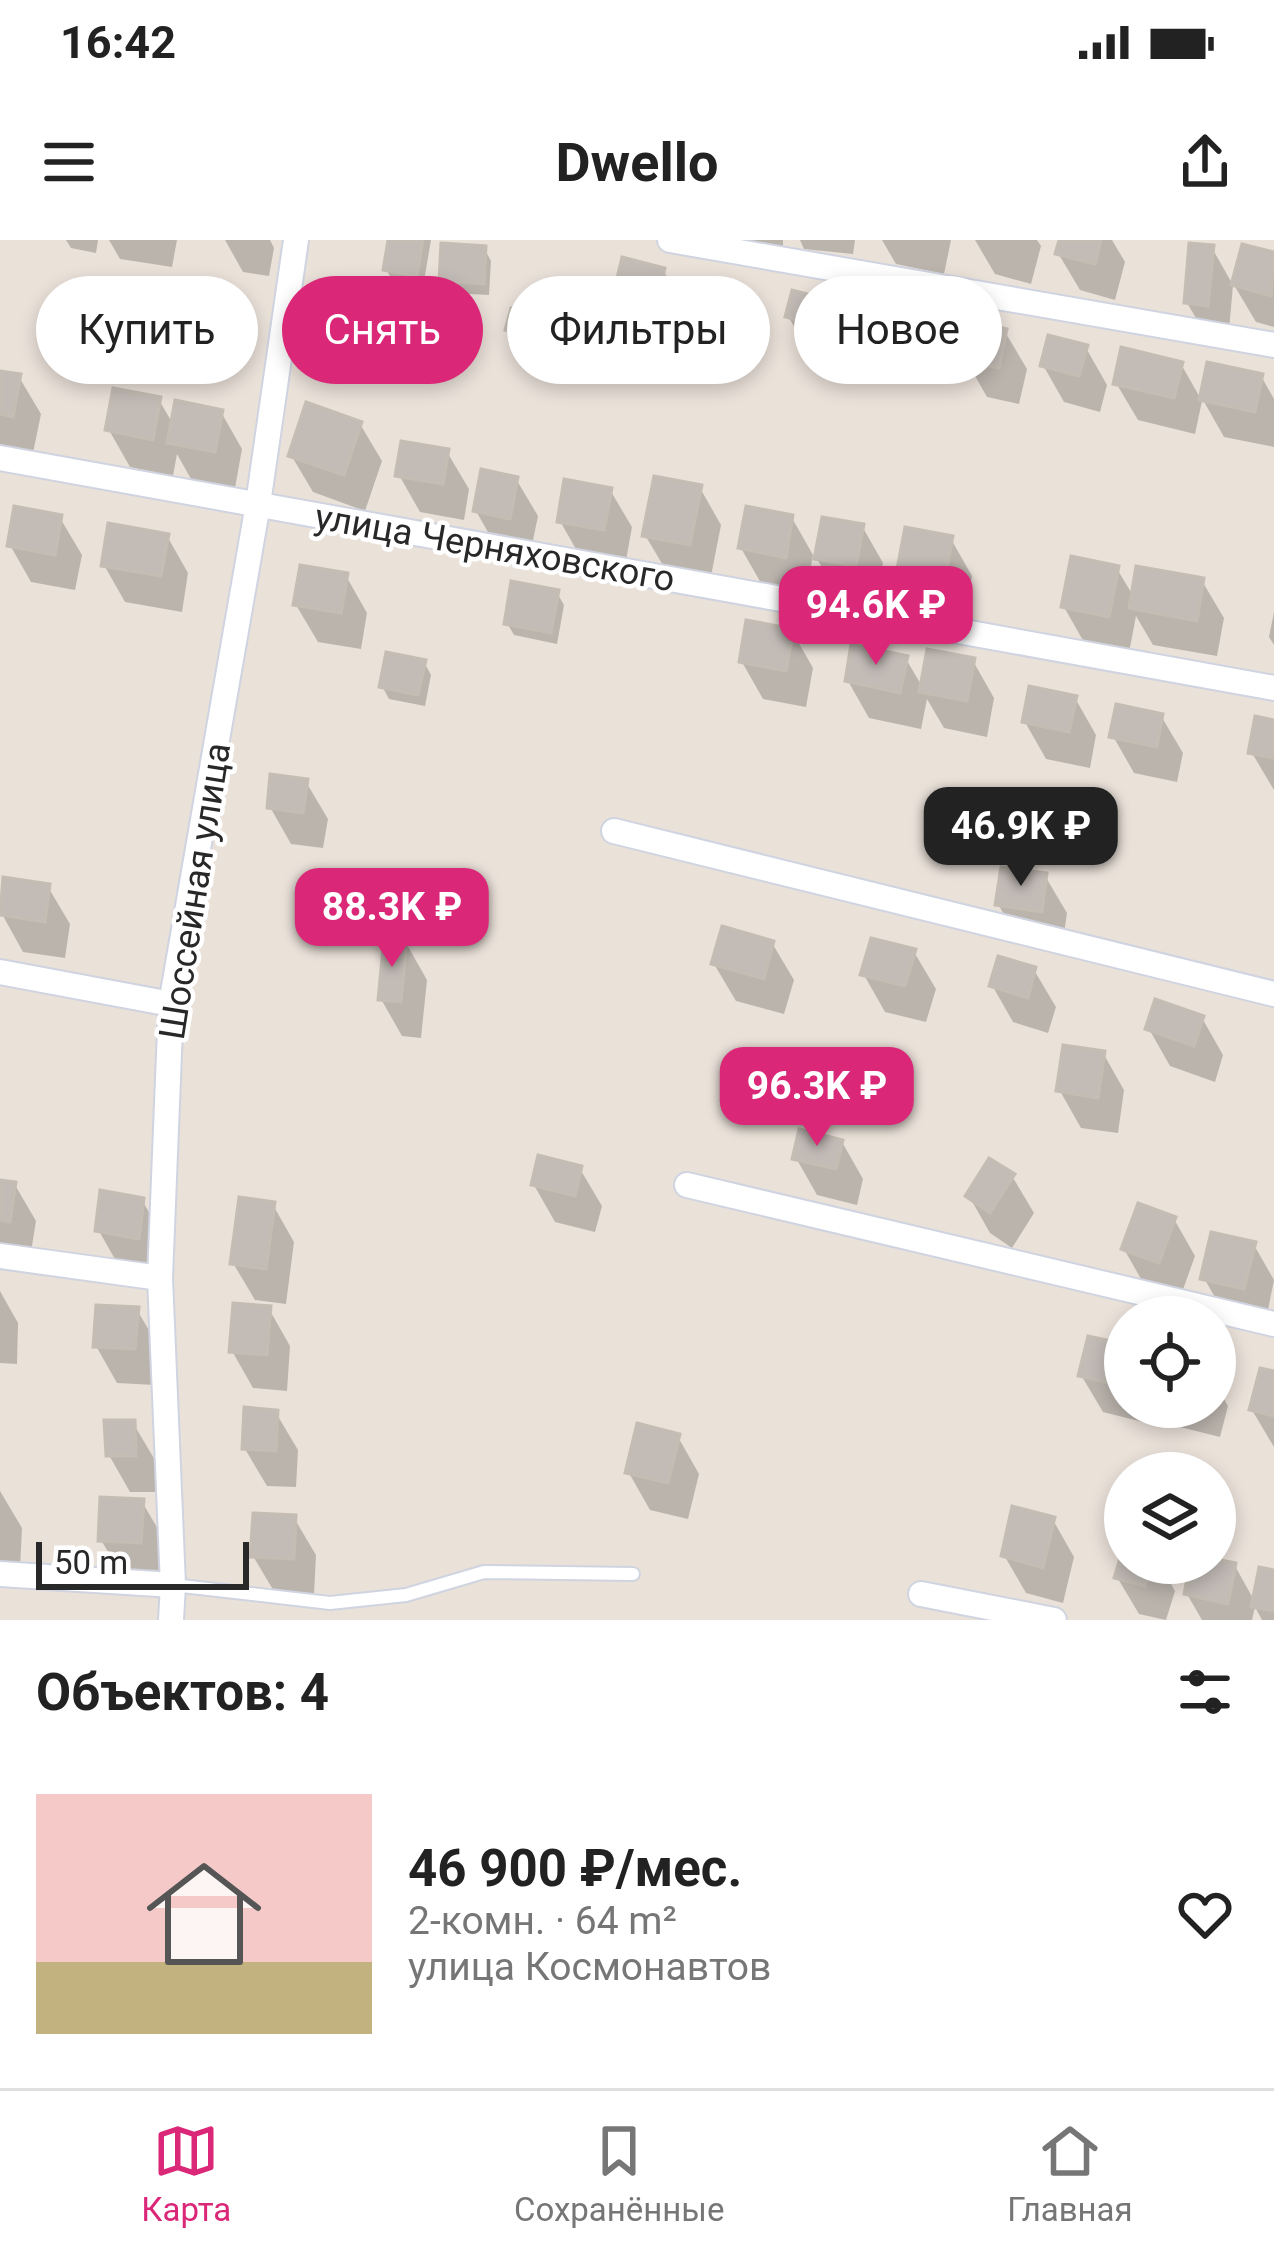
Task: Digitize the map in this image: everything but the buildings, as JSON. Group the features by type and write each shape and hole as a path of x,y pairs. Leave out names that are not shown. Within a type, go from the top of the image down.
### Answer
{"street":[{"name":"Шоссейная улица","path":"171,1620 160,1278 171,1004 258,504 296,240"},
{"path":"670,240 1274,345"},
{"name":"улица Черняховского","path":"0,458 1274,688"},
{"path":"614,831 1274,994"},
{"path":"0,973 171,1004"},
{"path":"687,1185 1274,1324"},
{"path":"0,1256 160,1278"},
{"path":"0,1574 173,1585"},
{"path":"920,1594 1054,1620"}],"lane":[{"path":"173,1585 329,1604 406,1595 484,1573 633,1574"}]}
